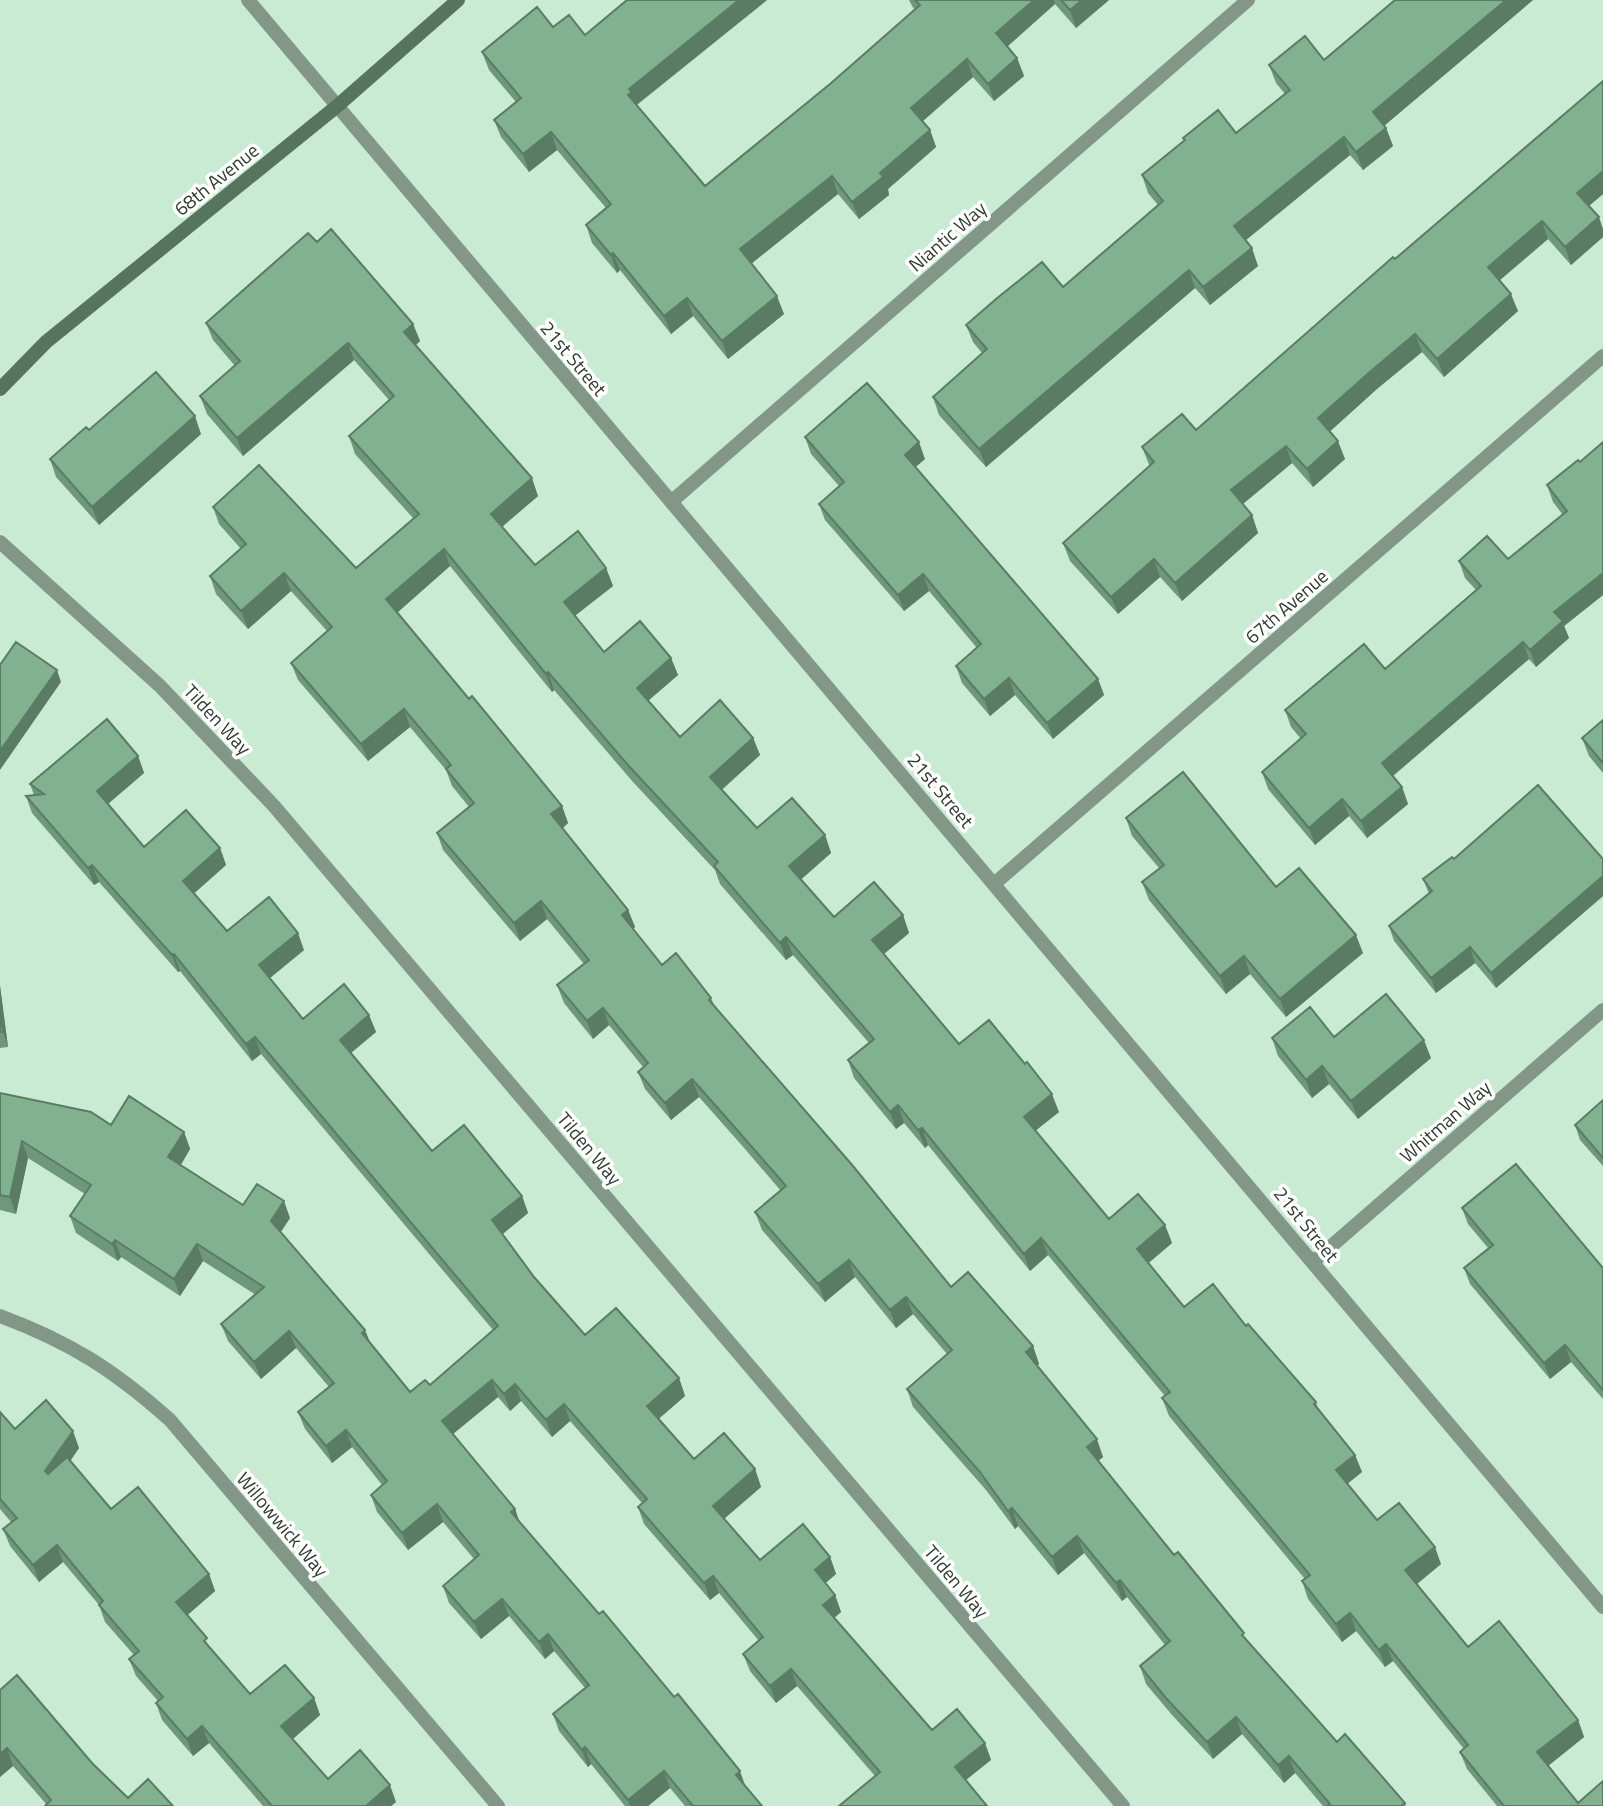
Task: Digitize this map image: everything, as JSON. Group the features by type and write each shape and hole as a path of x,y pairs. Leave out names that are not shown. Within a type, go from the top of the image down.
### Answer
{"street":[{"name":"21st Street","path":"248,0 1603,1606"},
{"name":"68th Avenue","path":"0,390 46,342 336,107 458,0"},
{"name":"Niantic Way","path":"671,502 1248,0"},
{"name":"67th Avenue","path":"994,884 1603,356"},
{"name":"Tilden Way","path":"0,542 160,686 274,806 1123,1806"},
{"name":"Whitman Way","path":"1313,1262 1603,1010"},
{"name":"Willowwick Way","path":"0,1316 52,1335 126,1381 170,1420 498,1806"}],"building":[{"path":"627,0 739,0 629,89 632,92 628,95 705,186 830,84 920,5 915,0 1034,0 996,33 1017,58 988,84 967,59 911,108 930,130 880,173 883,177 852,202 832,176 740,249 777,296 722,341 687,298 664,316 613,253 611,255 586,225 611,204 551,132 523,154 494,120 521,98 482,52 537,7 553,27 569,15 585,35"},
{"path":"1061,0 1082,0 1070,10"},
{"path":"1395,0 1506,0 1373,112 1386,128 1356,152 1344,137 1234,226 1252,248 1203,287 1189,270 979,449 933,397 987,349 966,325 1042,262 1063,287 1163,201 1142,175 1185,140 1183,138 1218,110 1236,133 1290,90 1269,65 1305,36 1324,60"},
{"path":"1603,81 1603,171 1577,193 1599,217 1565,247 1542,221 1488,267 1511,294 1437,359 1415,334 1318,418 1338,441 1307,469 1286,446 1231,490 1252,515 1175,583 1154,559 1111,597 1063,543 1154,462 1142,447 1182,414 1196,430 1393,257 1395,259"},
{"path":"331,229 413,324 404,332 532,478 491,514 535,565 578,531 606,568 564,602 604,652 640,621 671,658 637,688 680,737 720,700 753,738 710,777 757,828 792,798 825,835 789,866 834,917 874,882 903,915 872,940 959,1044 989,1020 1025,1064 1027,1062 1052,1094 1024,1117 1109,1219 1138,1194 1165,1225 1137,1249 1184,1307 1213,1284 1246,1326 1248,1324 1316,1402 1314,1404 1355,1455 1336,1470 1377,1520 1399,1503 1435,1547 1405,1570 1468,1647 1499,1621 1578,1720 1537,1752 1578,1803 1603,1781 1603,1806 1504,1806 1460,1752 1468,1745 1386,1644 1379,1650 1350,1613 1336,1624 1302,1581 1310,1575 1162,1398 1170,1392 1041,1238 1024,1254 922,1128 918,1130 898,1105 890,1112 848,1060 874,1039 786,937 780,943 714,866 718,862 627,764 548,672 546,674 444,549 386,599 469,699 472,696 562,806 551,814 628,910 622,915 662,965 676,953 711,998 709,1000 853,1166 951,1287 968,1272 1033,1346 1026,1352 1097,1439 1087,1447 1174,1555 1178,1552 1244,1633 1242,1635 1337,1742 1345,1734 1405,1803 1401,1806 1328,1806 1330,1804 1289,1756 1278,1765 1236,1717 1207,1742 1140,1666 1170,1641 1120,1580 1116,1583 1077,1536 1052,1557 1012,1508 1008,1511 980,1472 907,1389 952,1350 906,1297 890,1310 849,1260 818,1284 755,1212 786,1186 692,1079 665,1103 638,1072 648,1063 603,1008 587,1021 557,985 589,960 541,901 514,923 437,833 474,803 446,769 451,765 404,709 361,744 291,663 332,627 284,573 241,611 210,576 246,544 213,507 259,465 356,568 419,514 349,436 394,396 348,343 237,438 200,396 240,361 206,323 308,233 317,242"},
{"path":"156,372 195,416 92,507 50,459 86,427 89,430"},
{"path":"867,383 919,442 905,455 1098,679 1047,723 1009,678 984,699 956,666 981,644 923,574 898,595 819,504 844,482 805,437"},
{"path":"1603,442 1603,573 1554,612 1563,621 1530,650 1523,642 1382,763 1402,787 1361,821 1342,799 1309,828 1262,772 1306,734 1285,710 1364,644 1385,669 1481,586 1459,561 1487,536 1508,559 1567,511 1547,485"},
{"path":"16,642 57,670 0,751 0,665"},
{"path":"107,719 138,756 97,791 144,847 186,810 220,848 183,881 227,931 269,897 298,933 259,965 303,1019 344,984 369,1015 340,1040 432,1151 464,1125 522,1196 492,1220 534,1277 585,1335 616,1308 679,1378 647,1406 694,1459 724,1433 755,1469 713,1506 760,1560 803,1524 830,1557 815,1570 835,1595 823,1605 932,1730 957,1709 985,1743 955,1767 987,1806 839,1806 880,1772 791,1669 770,1686 743,1654 763,1637 713,1576 704,1583 638,1507 647,1499 564,1404 546,1420 515,1384 504,1394 492,1380 442,1421 515,1509 511,1512 599,1614 603,1611 674,1697 678,1694 740,1771 736,1775 762,1806 693,1806 664,1771 628,1800 585,1747 582,1750 553,1714 589,1685 548,1634 539,1642 502,1599 474,1622 443,1586 479,1555 437,1504 402,1533 371,1495 387,1481 346,1430 326,1446 298,1412 334,1383 289,1331 254,1362 221,1324 264,1287 197,1244 174,1279 115,1240 112,1244 70,1216 91,1185 22,1141 10,1197 0,1195 0,1093 91,1112 111,1125 129,1096 184,1132 168,1157 243,1205 257,1184 284,1201 271,1221 365,1330 362,1333 410,1392 425,1380 430,1385 498,1326 255,1037 246,1044 174,954 172,955 92,865 88,868 26,796 44,794 30,784"},
{"path":"1603,720 1603,763 1582,738"},
{"path":"1183,772 1276,887 1299,868 1356,935 1280,999 1244,956 1220,976 1142,882 1164,865 1126,818"},
{"path":"1538,785 1603,859 1603,876 1491,973 1470,947 1431,978 1389,926 1432,891 1423,879 1452,857 1454,859"},
{"path":"1386,994 1424,1040 1351,1101 1322,1066 1306,1080 1272,1038 1310,1007 1334,1037"},
{"path":"1603,1100 1603,1158 1575,1125"},
{"path":"1516,1164 1603,1268 1603,1390 1565,1345 1544,1363 1464,1268 1493,1245 1462,1208"},
{"path":"46,1400 73,1431 45,1471 48,1474 67,1457 111,1509 138,1487 209,1574 176,1602 207,1638 204,1641 250,1694 285,1665 314,1698 281,1726 328,1779 360,1750 390,1785 366,1806 272,1806 202,1726 187,1739 156,1703 163,1697 129,1659 139,1651 99,1605 103,1601 57,1545 33,1565 3,1529 17,1518 0,1499 0,1412 15,1429"},
{"path":"17,1675 92,1763 128,1798 148,1779 173,1806 45,1806 51,1800 7,1748 0,1754 0,1690"}]}
